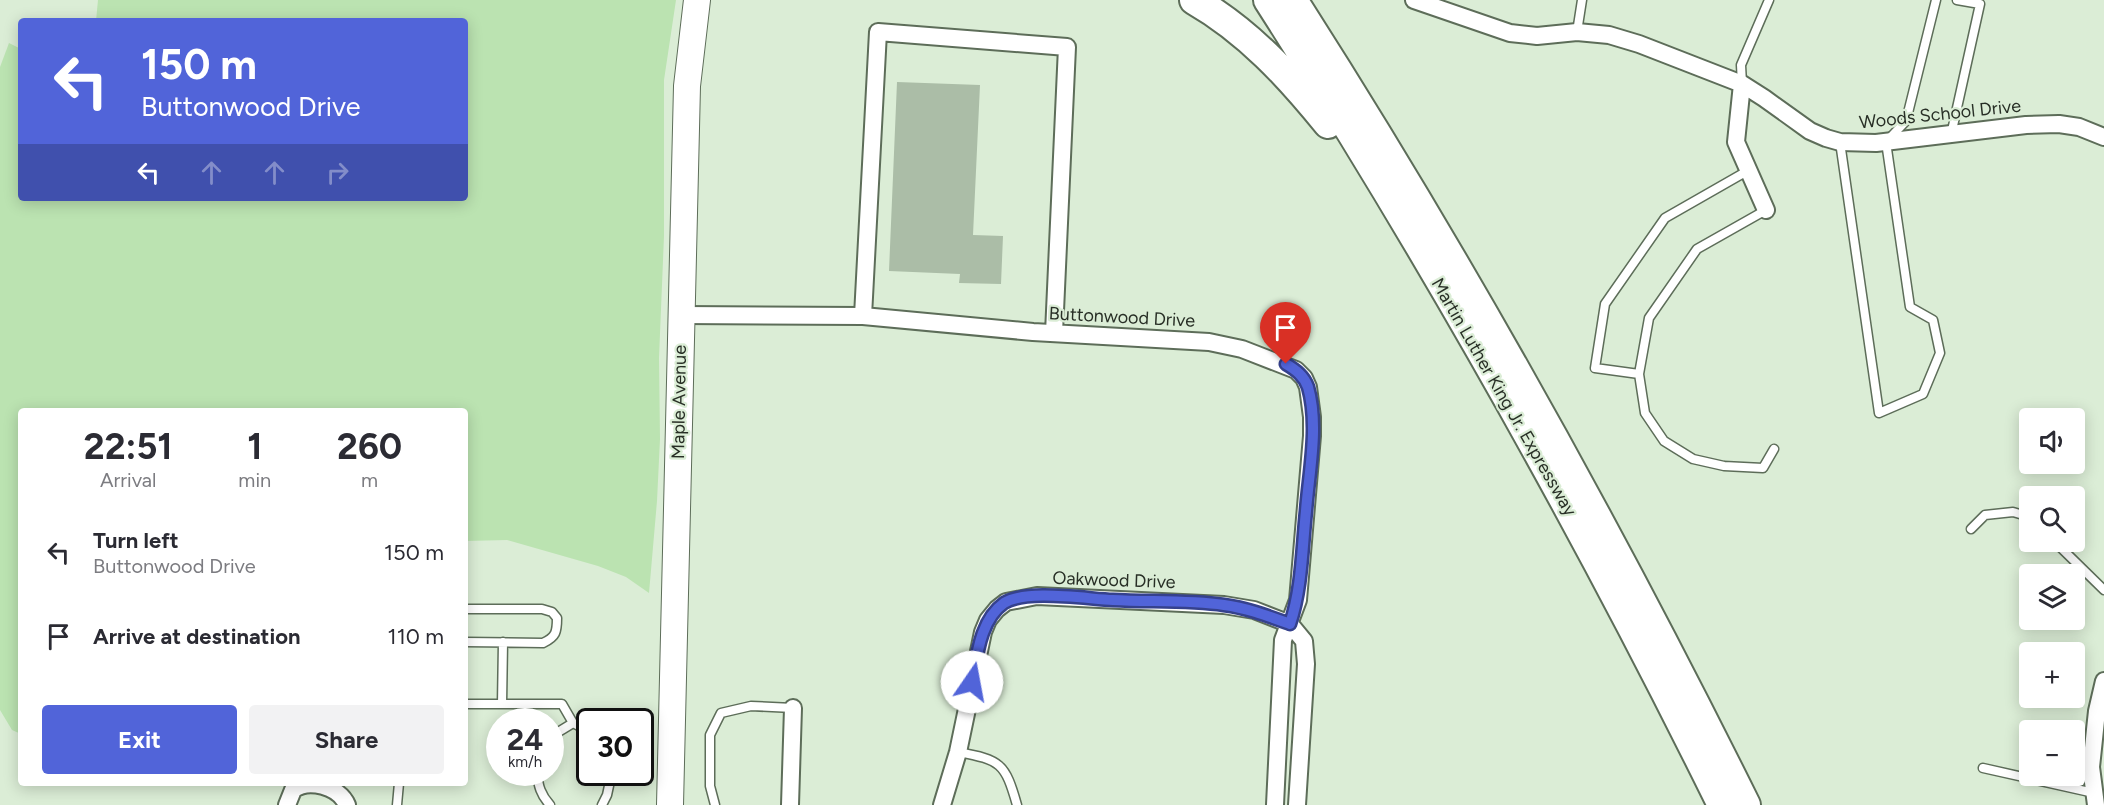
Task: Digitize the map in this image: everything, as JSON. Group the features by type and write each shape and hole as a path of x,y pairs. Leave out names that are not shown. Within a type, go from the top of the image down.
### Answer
{"highway":[{"path":"1194,0 1228,22 1277,64 1393,203"},
{"name":"Martin Luther King Jr. Expressway","path":"1268,0 1393,203 1550,474 1624,612 1722,805"},
{"name":"Martin Luther King Jr. Expressway","path":"1293,0 1417,201 1568,464 1746,805"}],"main road":[{"name":"Maple Avenue","path":"670,805 687,86 697,0"}],"street":[{"name":"Woods School Drive","path":"1414,0 1510,33 1537,36 1577,32 1609,35 1639,44 1742,84 1810,131 1840,142 1886,142 2026,125 2059,124 2079,127 2104,137"},
{"path":"863,316 878,32 1067,47 1054,333"},
{"path":"1742,84 1736,142 1766,210"},
{"name":"Buttonwood Drive","path":"681,315 863,316 1054,333 1209,342 1242,349 1286,364 1296,370 1304,378 1308,387 1312,436 1298,600 1283,640 1275,805"},
{"name":"Oakwood Drive","path":"942,805 958,752 983,632 988,620 1006,602 1037,596 1202,603 1254,610 1290,624"},
{"path":"1290,624 1304,641 1306,664 1297,805"},
{"path":"2095,799 2091,767 2097,711 2104,681"},
{"path":"790,805 793,708"},
{"path":"287,805 293,790 302,786"},
{"path":"316,786 336,792 347,805"}],"lane":[{"path":"1577,32 1582,0"},
{"path":"1742,84 1741,65 1768,0"},
{"path":"1840,142 1879,413 1923,394 1940,353 1933,320 1910,307 1886,142 1906,121 1936,0"},
{"path":"1951,135 1980,4 1957,0"},
{"path":"1639,374 1595,368 1605,304 1665,218 1749,170"},
{"path":"1766,210 1697,249 1649,318 1639,374 1645,413 1664,441 1693,459 1724,466 1763,468 1774,449"},
{"path":"1971,530 1986,515 2013,512 2019,514"},
{"path":"2065,552 2104,590"},
{"path":"468,609 542,609 552,612 557,618 557,632 552,639 543,643 468,642"},
{"path":"502,704 503,642"},
{"path":"468,704 562,704 576,725"},
{"path":"715,805 710,786 710,735 722,713 751,706 793,708"},
{"path":"564,728 573,723"},
{"path":"958,752 997,762 1004,769 1012,786 1017,805"},
{"path":"1983,768 2095,799"},
{"path":"397,805 399,786"},
{"path":"538,786 543,797 550,805"},
{"path":"602,805 609,786"}],"green space":[{"path":"98,0 676,0 664,80 664,236 659,358 660,439 649,593 626,577 598,566 507,540 468,541 468,408 18,408 18,733 12,730 0,710 0,67 9,43 18,48 18,201 468,201 468,18 96,18"}],"building":[{"path":"897,82 980,85 973,235 1003,236 1001,284 959,283 960,274 889,271"}],"route":[{"path":"972,682 976,659 988,620 1006,602 1017,598 1067,597 1224,605 1254,610 1290,624 1298,600 1312,417 1308,387 1304,378 1286,364"}]}
